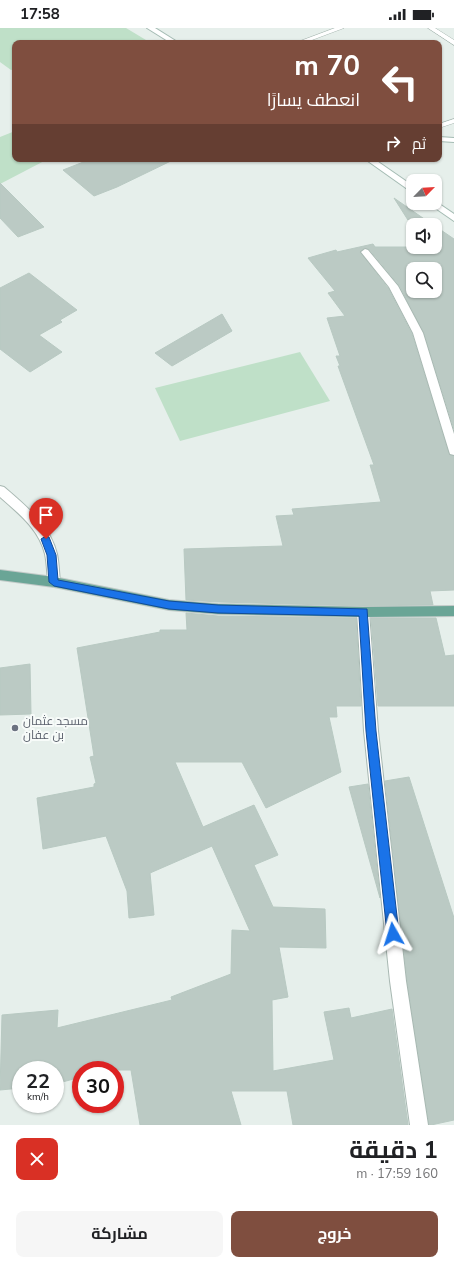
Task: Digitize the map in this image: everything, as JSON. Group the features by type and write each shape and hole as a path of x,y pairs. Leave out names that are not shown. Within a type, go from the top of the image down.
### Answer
{"main road":[{"path":"0,575 54,582 169,605 218,609 363,612 454,611"}],"street":[{"path":"150,28 171,40"},
{"path":"442,139 454,140"},
{"path":"373,162 406,185"},
{"path":"442,210 454,218"},
{"path":"364,252 393,286 418,333 454,451"},
{"path":"0,490 37,524 46,539 51,555 54,582"},
{"path":"363,612 371,731 390,911 398,981 419,1125"}],"lane":[{"path":"307,40 341,28"},
{"path":"431,28 454,43"},
{"path":"442,125 454,121"}],"green space":[{"path":"0,28 126,28 146,40 12,40 12,70 0,62"},
{"path":"12,132 12,162 42,162 0,184 0,137"},
{"path":"300,352 330,401 180,441 155,388"}],"building":[{"path":"83,162 169,162 117,187 94,196 63,170"},
{"path":"0,183 44,227 18,237 0,218"},
{"path":"394,198 406,206 406,210 411,210 423,218 407,218"},
{"path":"442,231 454,239 454,429 424,333 399,285 369,249 364,248 360,252 388,288 412,334 449,454 454,456 454,590 430,591 433,605 363,606 186,600 184,549 283,546 276,516 294,515 292,509 381,502 370,465 374,465 338,366 340,366 336,356 340,356 327,318 345,316 328,293 335,291 308,258 336,250 337,252 373,244 375,247 406,247 406,254 442,254"},
{"path":"29,273 77,310 60,320 62,322 39,335 62,352 30,372 0,349 0,288"},
{"path":"222,314 232,331 172,366 155,353"},
{"path":"186,613 218,616 356,618 361,706 336,706 337,717 329,717 341,772 266,808 242,762 175,762 203,827 254,805 278,855 254,865 273,907 325,909 326,948 279,947 288,997 272,1000 273,1071 334,1060 324,1012 349,1008 351,1018 392,1009 408,1125 293,1125 287,1091 231,1091 241,1125 140,1125 131,1070 124,1070 124,1061 72,1061 72,1079 64,1082 64,1061 12,1061 12,1089 0,1090 2,1015 58,1010 57,1028 172,1000 171,997 231,974 232,930 250,931 212,846 150,873 154,915 129,918 127,891 106,836 43,849 37,798 94,787 94,784 96,783 90,757 94,756 77,648 160,632 160,630 187,630"},
{"path":"371,618 436,618 445,656 454,655 454,706 378,706"},
{"path":"30,664 31,714 0,715 0,668"},
{"path":"409,777 454,918 454,1120 431,1125 429,1125 407,981 385,781"},
{"path":"368,784 380,898 349,787"}],"place":[{"name":"مسجد عثمان بن عفان","path":"15,728"}],"route":[{"path":"46,539 51,555 54,582 169,605 218,609 363,612 371,731 393,934"}]}
